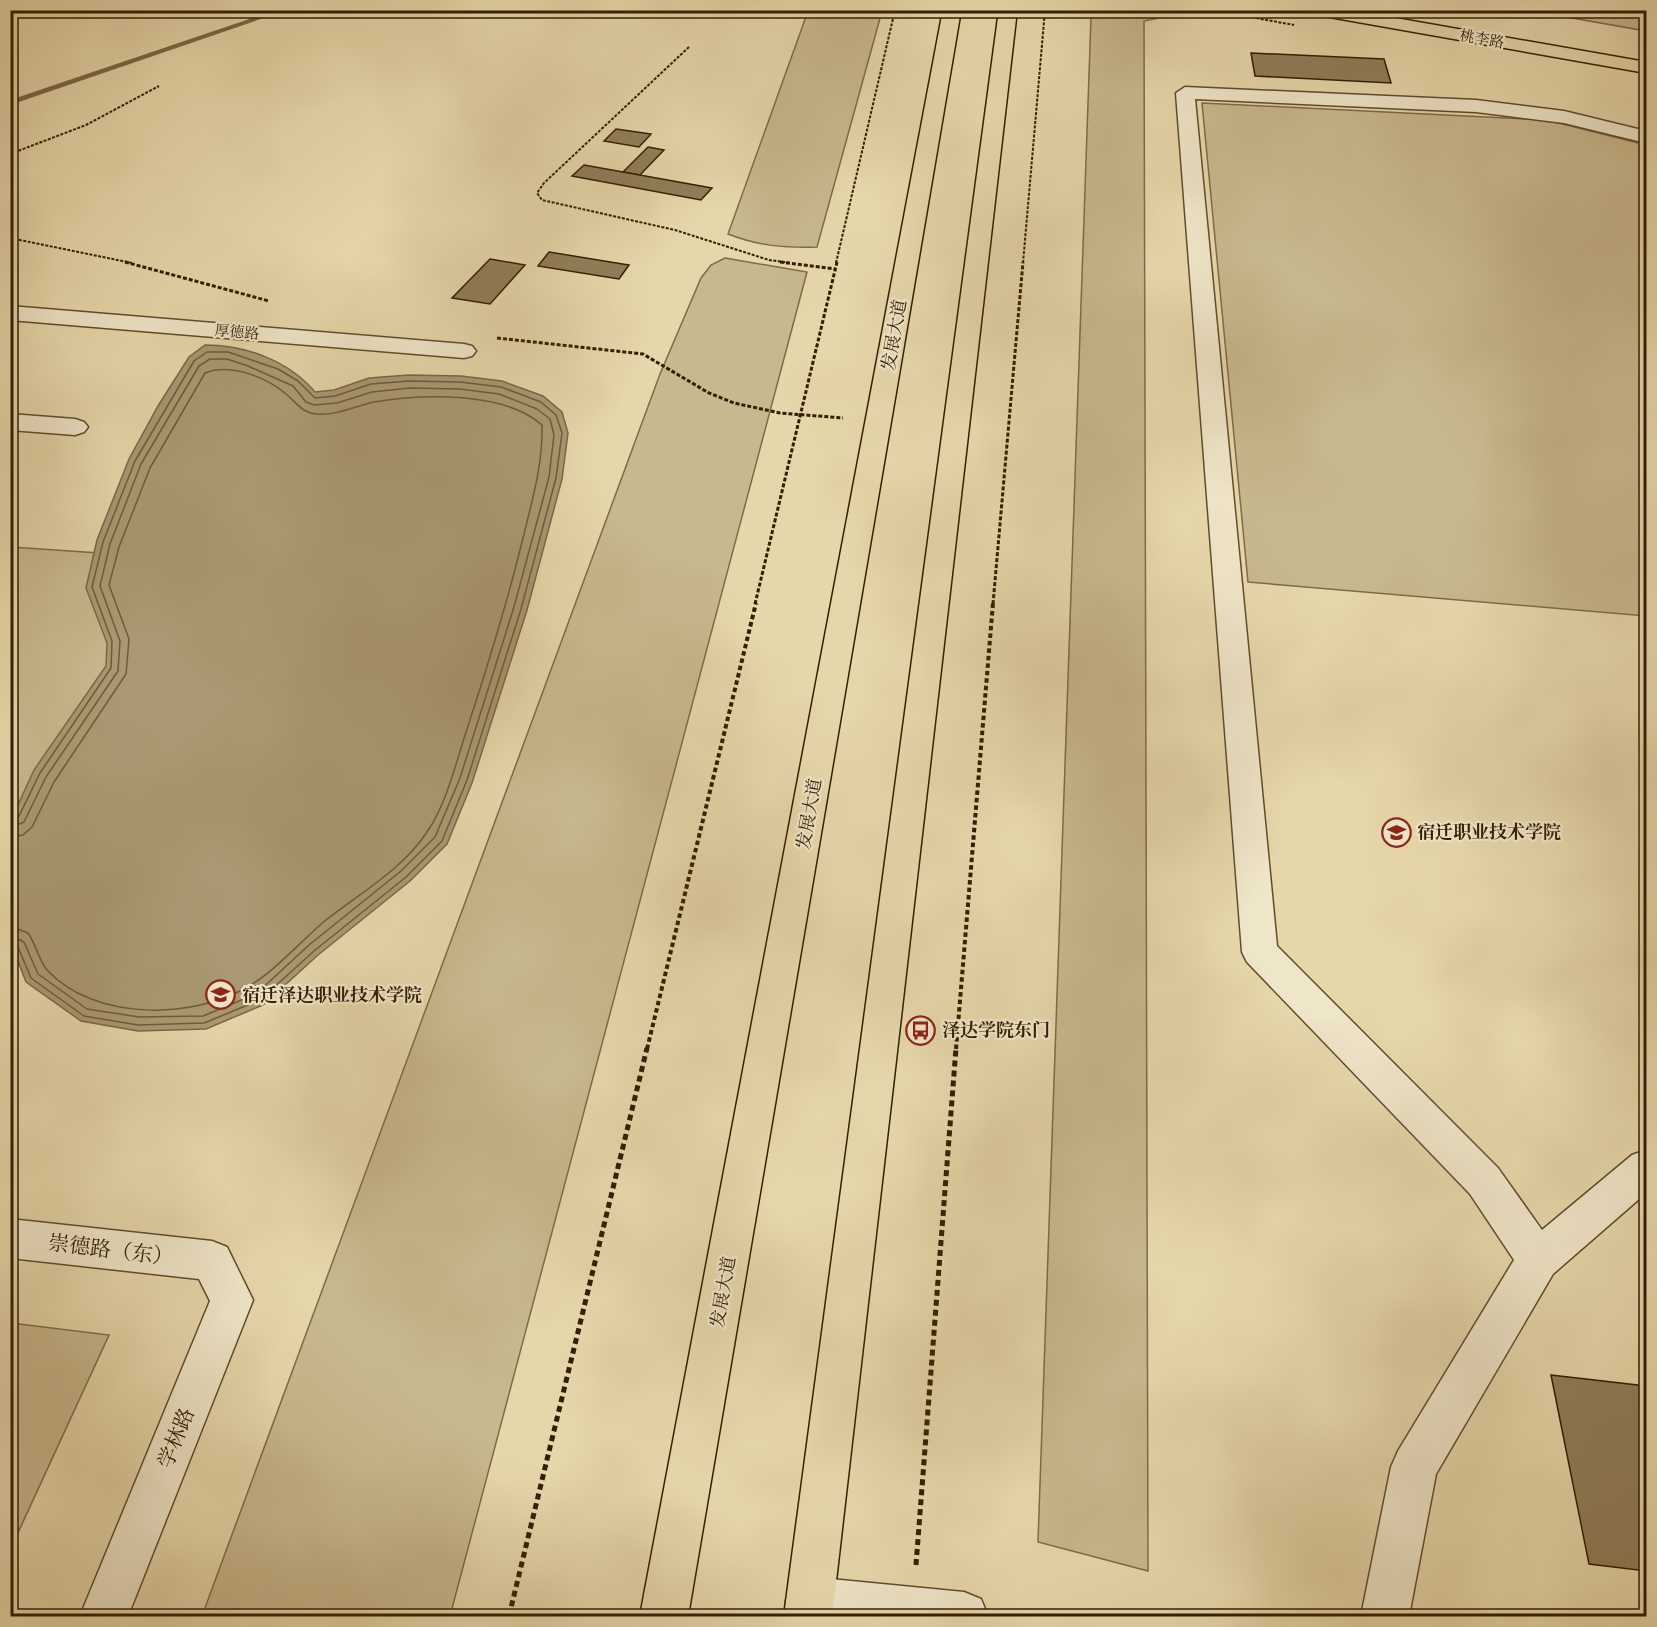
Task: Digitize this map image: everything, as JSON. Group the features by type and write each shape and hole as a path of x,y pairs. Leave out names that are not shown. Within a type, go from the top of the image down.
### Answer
{"main road":[{"name":"发展大道","path":"664,1617 952,10"},
{"path":"809,1609 1008,10"},
{"name":"桃李路","path":"1318,10 1647,68"},
{"name":"桃李路","path":"1381,10 1647,56"}],"lane":[{"path":"1538,1260 1484,1181 1260,952 1185,93 1476,106 1564,117 1647,137"},
{"name":"厚德路","path":"10,313 464,351"},
{"path":"10,422 75,427"},
{"path":"1385,1617 1414,1467 1538,1260 1647,1168"},
{"name":"崇德路（东）","path":"10,1238 212,1261"},
{"name":"学林路","path":"104,1617 232,1300 212,1261"},
{"path":"809,1609 912,1611 964,1617"}],"path":[{"path":"509,1617 835,269 895,10"},
{"path":"912,1611 972,842 1046,10"},
{"path":"689,47 544,183 537,193 542,200 675,230 769,260 835,269"},
{"path":"10,154 86,125 159,86"}],"shaded area":[{"path":"808,11 882,11 817,247 761,244 728,234"},
{"path":"1098,11 1193,11 1144,21 1148,1571 1038,1542 1091,17"},
{"path":"1528,11 1646,11 1646,31 1538,12"},
{"path":"1202,103 1547,120 1646,145 1646,616 1248,582"},
{"path":"725,258 807,272 450,1616 202,1616 660,374 701,278 711,265"},
{"path":"11,547 202,560 11,882"},
{"path":"10,1323 109,1335 11,1548"}],"water":[{"path":"205,345 236,348 266,357 293,372 315,392 334,390 369,378 409,375 461,376 502,381 543,396 562,412 568,433 562,479 527,610 472,783 447,844 410,881 318,955 263,1005 206,1029 138,1031 81,1021 26,982 11,943 11,820 34,770 106,666 107,643 86,588 97,540 129,459 158,406 189,357"}],"building":[{"path":"1251,53 1384,59 1391,83 1255,76"},
{"path":"616,129 651,134 639,147 604,141"},
{"path":"648,147 664,150 640,175 623,172"},
{"path":"584,165 712,188 701,200 572,176"},
{"path":"549,252 629,265 619,279 538,266"},
{"path":"490,259 525,265 490,304 452,298"},
{"path":"1551,1375 1646,1386 1646,1571 1589,1564"}],"waterway":[{"path":"10,103 284,10"}],"place":[{"name":"宿迁职业技术学院","path":"1396,832"},
{"name":"宿迁泽达职业技术学院","path":"221,995"},
{"name":"泽达学院东门","path":"921,1030"}]}
